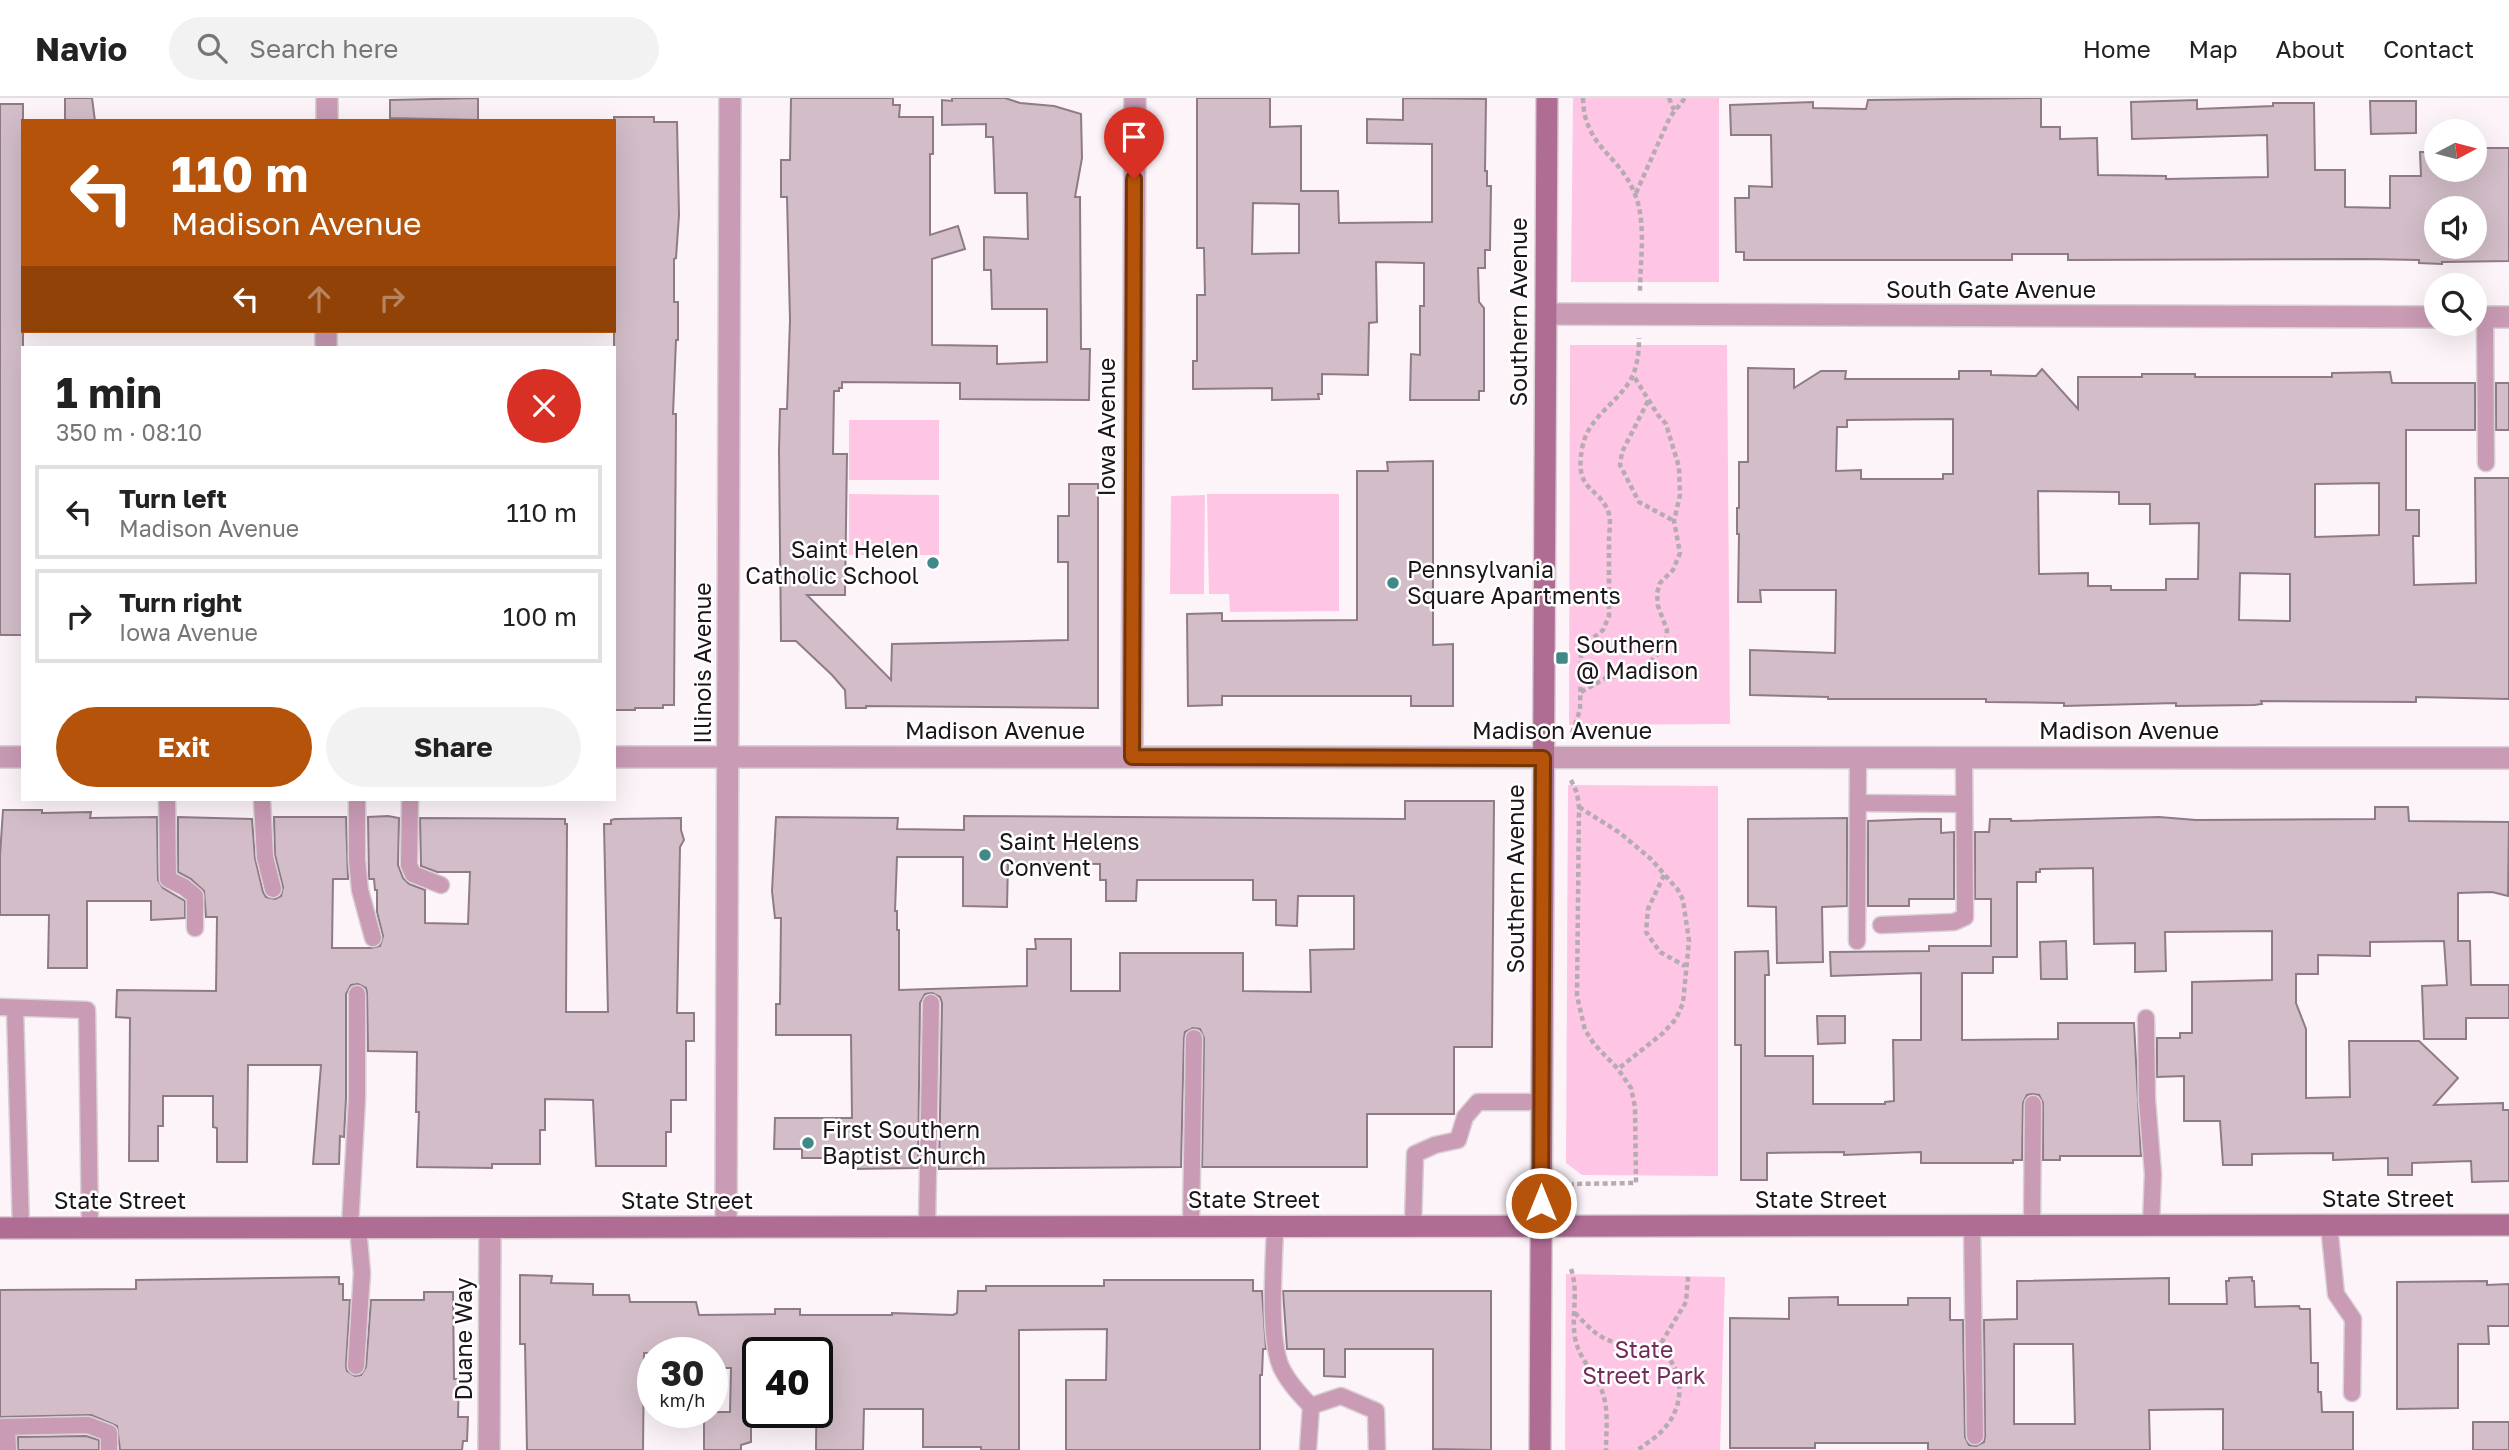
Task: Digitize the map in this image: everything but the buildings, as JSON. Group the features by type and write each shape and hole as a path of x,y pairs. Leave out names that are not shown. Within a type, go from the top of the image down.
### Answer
{"main road":[{"name":"Southern Avenue","path":"1539,1450 1547,98"},
{"name":"State Street","path":"10,1228 2509,1225"}],"street":[{"path":"327,98 327,119"},
{"name":"Illinois Avenue","path":"726,1227 730,98"},
{"name":"Iowa Avenue","path":"1132,757 1135,98"},
{"name":"South Gate Avenue","path":"1546,314 2424,317"},
{"path":"2487,317 2509,317"},
{"path":"0,757 21,757"},
{"name":"Madison Avenue","path":"616,757 2509,758"},
{"name":"Duane Way","path":"489,1450 490,1228"}],"lane":[{"path":"2481,336 2486,463"},
{"path":"1857,941 1858,757"},
{"path":"1881,925 1954,922 1965,917 1964,758"},
{"path":"167,801 168,879 184,887 195,897 195,928"},
{"path":"262,801 265,857 273,889"},
{"path":"357,801 360,890 373,937"},
{"path":"410,801 409,865 413,874 441,885"},
{"path":"1858,803 1964,804"},
{"path":"356,1366 362,1273 354,1228 357,994"},
{"path":"927,1227 931,1003"},
{"path":"10,1228 7,1008 87,1010 90,1228"},
{"path":"2146,1018 2147,1100 2152,1174 2151,1226"},
{"path":"1191,1226 1194,1038"},
{"path":"1413,1226 1415,1154 1435,1145 1458,1140 1465,1117 1478,1102 1541,1102"},
{"path":"2032,1225 2033,1104"},
{"path":"1972,1225 1975,1436"},
{"path":"2329,1225 2336,1294 2353,1319 2352,1393"},
{"path":"1275,1227 1274,1330 1281,1367 1298,1394 1311,1406"},
{"path":"1311,1406 1341,1396 1376,1411 1377,1450"},
{"path":"1308,1450 1311,1406"},
{"path":"8,1450 4,1427 88,1425 109,1433 109,1450"}],"path":[{"path":"1583,98 1585,121 1594,140 1628,178 1635,194 1640,214 1640,293"},
{"path":"1669,98 1674,110"},
{"path":"1635,194 1674,110 1685,98"},
{"path":"1572,731 1580,709 1581,652 1588,642 1603,630 1609,616 1609,516 1602,501 1583,481 1582,448 1587,432 1597,416 1622,391 1633,375 1639,332"},
{"path":"1580,693 1606,678 1635,672 1660,652 1667,630 1657,593 1660,583 1673,570 1680,553 1674,521 1680,495 1679,467 1666,424 1633,375"},
{"path":"1648,400 1622,452 1620,465 1639,502 1674,521"},
{"path":"1570,779 1577,793 1579,807 1577,996 1585,1030 1631,1087 1636,1183 1572,1184"},
{"path":"1579,807 1620,833 1651,859 1678,890 1683,900 1689,941 1683,1003 1676,1019 1663,1033 1618,1069"},
{"path":"1664,875 1648,909 1646,932 1660,951 1685,965"},
{"path":"1571,1269 1575,1279 1574,1334 1579,1354 1602,1389 1606,1406 1606,1450"},
{"path":"1657,1350 1686,1302 1688,1276"},
{"path":"1575,1313 1603,1338 1657,1350 1669,1359 1676,1370 1680,1383 1680,1399 1675,1413 1666,1427 1638,1450"}],"green space":[{"path":"1573,98 1719,98 1719,282 1571,282"},
{"path":"1570,345 1727,345 1730,724 1569,725"},
{"path":"849,420 939,420 939,480 849,480"},
{"path":"849,494 939,495 939,555 849,555"},
{"path":"1207,494 1339,494 1339,611 1230,612 1229,594 1209,594"},
{"path":"1205,495 1204,594 1170,594 1171,496"},
{"path":"1568,785 1718,786 1718,1176 1582,1175 1566,1163"},
{"name":"State Street Park","path":"1566,1274 1725,1277 1720,1450 1565,1450"}],"place":[{"name":"Saint Helen Catholic School","path":"933,563"},
{"name":"Pennsylvania Square Apartments","path":"1393,583"},
{"name":"Southern @ Madison","path":"1562,658"},
{"name":"Saint Helens Convent","path":"985,855"},
{"name":"First Southern Baptist Church","path":"808,1143"}],"route":[{"path":"1134,179 1132,757 1543,758 1541,1203"}]}
